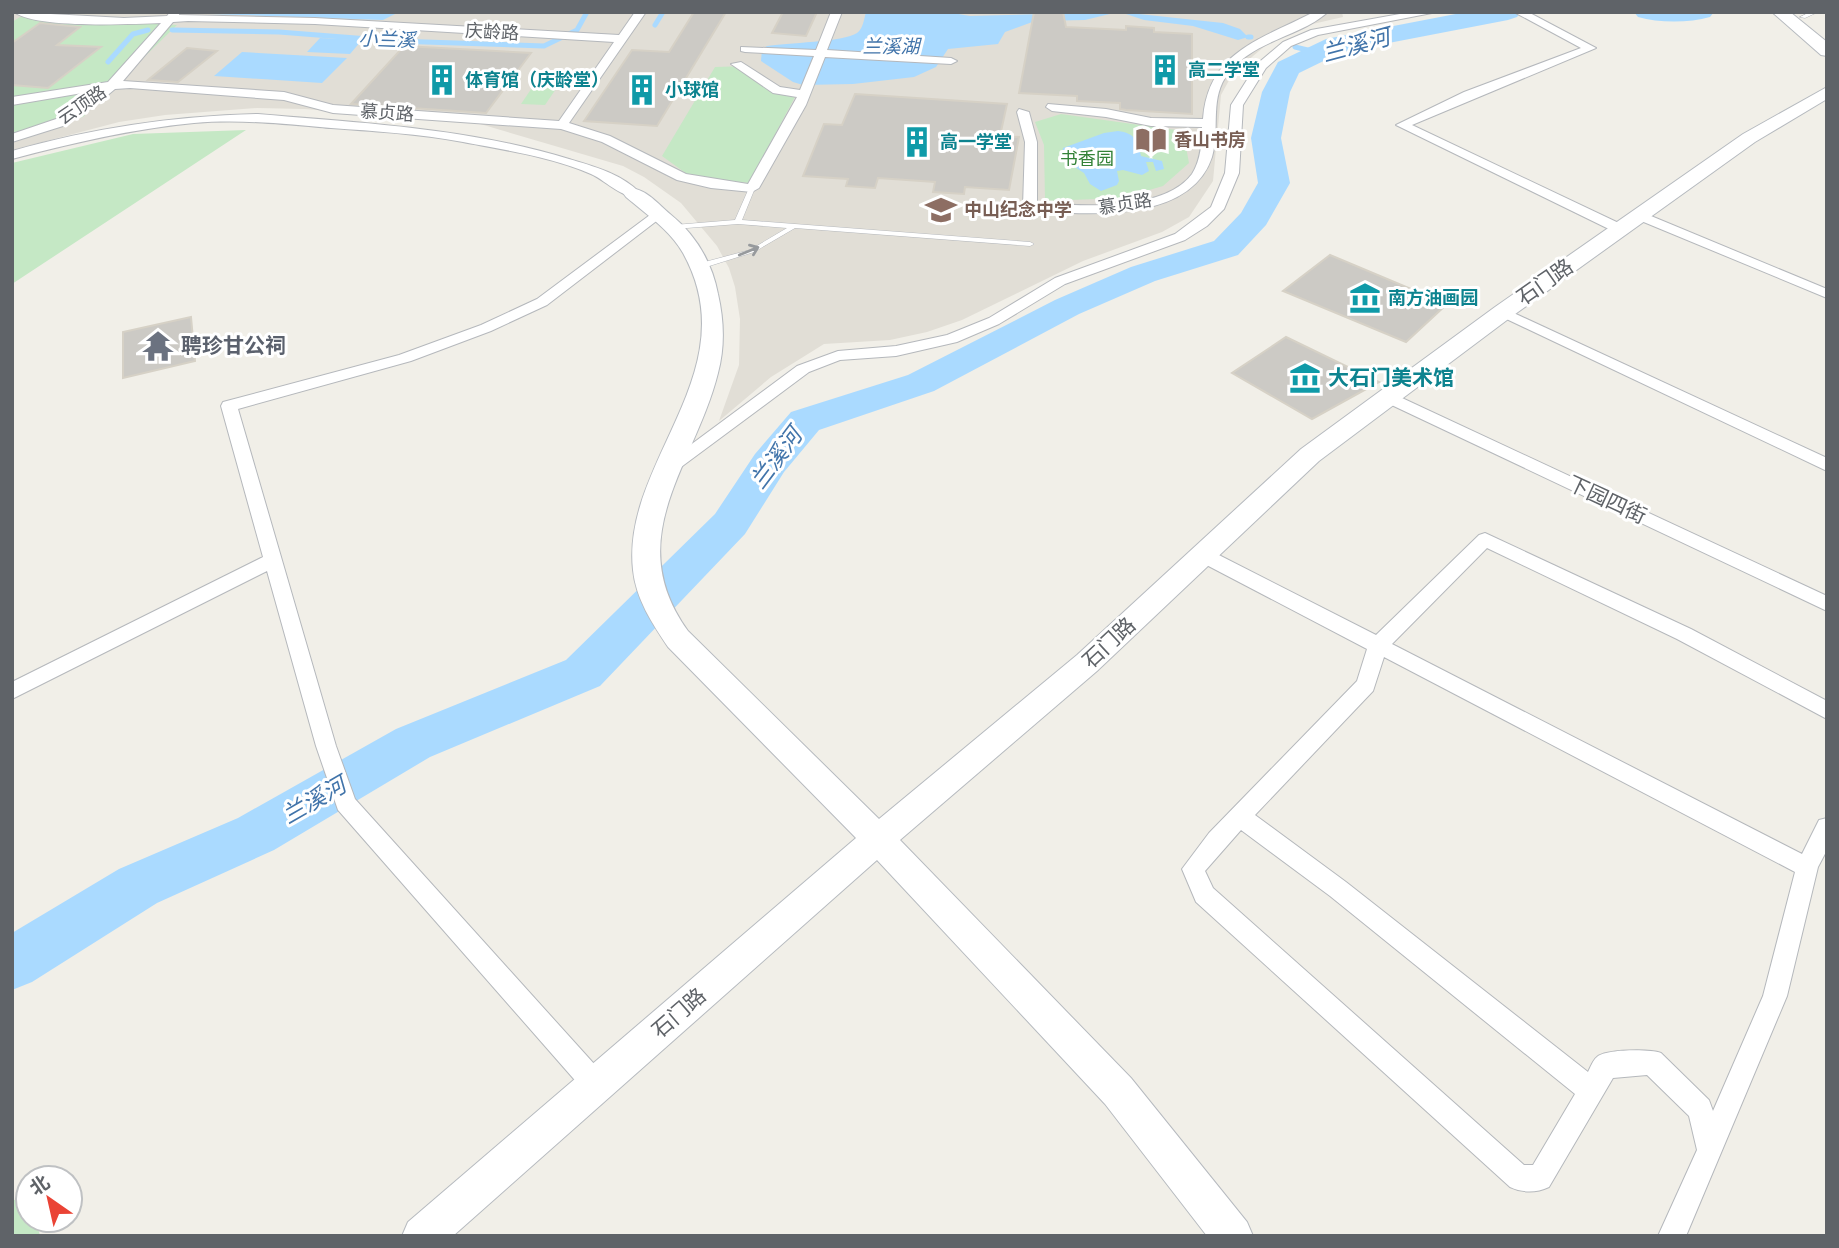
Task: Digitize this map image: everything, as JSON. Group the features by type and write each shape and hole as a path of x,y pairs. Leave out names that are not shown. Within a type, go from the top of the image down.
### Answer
{"street":[{"name":"庆龄路","path":"19,12 124,21 172,16 622,39"},
{"path":"562,125 641,12"},
{"path":"752,188 806,90 836,12"},
{"name":"慕贞路","path":"1023,112 1031,142 1030,207 1115,208 1170,195 1193,181 1199,173 1206,156 1214,87 1230,65 1257,43 1323,12"},
{"path":"667,470 803,369 838,356 896,351 952,339 994,321 1060,281 1180,237 1202,223 1217,209 1232,173 1237,105 1256,73 1287,44 1315,32 1432,12"},
{"path":"1519,12 1590,48 1468,95 1402,125 1630,222 1827,294"},
{"path":"1780,12 1827,51"},
{"path":"1805,14 1827,36"},
{"name":"云顶路","path":"12,138 73,116 112,85 172,16"},
{"path":"752,49 949,61"},
{"path":"737,64 776,90 806,90"},
{"name":"慕贞路","path":"12,101 112,85 270,95 332,109 562,125 606,139 682,177 711,184 752,188"},
{"name":"石门路","path":"422,1236 878,839 1087,663 1310,455 1503,312 1749,138 1827,92"},
{"path":"1052,107 1106,113 1151,122 1209,123"},
{"path":"12,155 57,142 143,125 197,119 258,118 414,131 462,138 540,155 596,171 633,193 666,220 693,252 700,266 713,320 708,369 700,396 667,470 649,523 646,568 651,591 661,615 678,639 729,693 878,839 1118,1091 1233,1236"},
{"path":"596,1085 346,804 326,746 229,406 405,358 486,328 542,302 666,220"},
{"path":"1503,312 1827,465"},
{"name":"下园四街","path":"1387,396 1827,604"},
{"path":"1710,1150 1700,1109 1652,1062 1606,1066 1540,1178 1519,1178 1204,895 1193,869 1366,685 1378,645 1486,539 1684,634 1827,711"},
{"path":"1203,555 1807,867"},
{"path":"12,691 274,559"},
{"path":"1240,817 1338,889 1591,1091"},
{"path":"1672,1236 1775,996 1807,867 1827,827"}],"lane":[{"path":"738,222 752,188"},
{"path":"666,220 738,222 1030,244"},
{"path":"700,266 752,251 774,236 794,227"}],"shaded area":[{"name":"中山纪念中学","path":"12,12 1342,12 1343,17 1304,26 1272,40 1233,73 1221,95 1213,181 1189,217 1162,232 1083,261 962,320 927,332 890,340 824,344 771,377 719,421 739,365 740,319 735,287 729,268 717,246 681,203 644,177 623,166 477,123 305,109 257,108 165,115 119,122 12,150"}],"green space":[{"path":"20,17 177,25 83,117 12,138 12,22"},
{"path":"748,66 795,97 749,183 691,177 662,156 715,67"},
{"path":"538,79 562,80 545,105 521,104"},
{"name":"书香园","path":"1061,114 1183,131 1189,163 1163,186 1122,198 1045,201 1044,145 1035,122"},
{"path":"246,130 12,284 12,163 133,134"},
{"path":"12,1200 14,1234 40,1236 12,1236"}],"water":[{"path":"399,12 383,20 209,14"},
{"name":"兰溪湖","path":"866,12 947,12 970,16 1118,12 1085,20 1035,21 1005,32 998,44 948,49 936,67 914,77 853,84 803,85 793,82 761,61 762,49 767,46 828,40 857,33"},
{"path":"1120,12 1223,23 1240,29 1248,37 1238,40 1193,26 1144,20"},
{"path":"320,38 362,40 350,54 307,52"},
{"path":"242,52 347,58 322,83 214,76"},
{"path":"1118,131 1132,136 1141,156 1162,161 1164,169 1156,171 1153,162 1146,162 1149,171 1142,175 1117,171 1117,185 1101,191 1090,184 1084,173 1062,159 1063,148 1104,133"}],"building":[{"name":"小球馆","path":"694,12 726,12 657,126 584,121 632,50 669,52"},
{"path":"783,12 817,12 806,36 772,33"},
{"name":"高二学堂","path":"1034,12 1063,12 1066,27 1126,30 1126,26 1154,28 1154,32 1192,34 1192,114 1126,110 1120,109 1120,103 1077,101 1077,96 1019,93"},
{"path":"40,23 80,27 57,45 101,47 48,88 12,85 12,43"},
{"name":"体育馆（庆龄堂）","path":"404,46 531,53 486,113 351,104"},
{"path":"187,48 217,51 178,82 148,80"},
{"name":"高一学堂","path":"855,94 1007,104 1000,136 1019,137 1009,190 965,187 964,194 933,192 935,182 878,178 875,188 846,186 848,179 803,176 824,124 842,125"},
{"name":"南方油画园","path":"1330,255 1447,304 1406,342 1283,291"},
{"name":"聘珍甘公祠","path":"191,317 195,361 123,378 123,332"},
{"name":"大石门美术馆","path":"1286,337 1379,382 1312,419 1232,373"}],"waterway":[{"name":"小兰溪","path":"172,30 279,32 394,41 544,46 577,30 587,12"},
{"path":"655,25 663,12"},
{"name":"兰溪河","path":"12,964 138,886 256,834 413,743 583,673 730,524 769,463 805,421 921,383 1067,307 1143,274 1226,248 1255,218 1274,183 1266,138 1276,92 1288,68 1335,45 1508,12"},
{"name":"兰溪河","path":"1647,12 1701,12"},
{"path":"108,62 133,34 148,30"},
{"path":"1295,47 1316,52"}],"place":[{"name":"高二学堂","path":"1165,70"},
{"name":"体育馆（庆龄堂）","path":"442,80"},
{"name":"小球馆","path":"642,90"},
{"name":"香山书房","path":"1151,140"},
{"name":"高一学堂","path":"917,142"},
{"name":"中山纪念中学","path":"941,210"},
{"name":"南方油画园","path":"1365,298"},
{"name":"聘珍甘公祠","path":"158,346"},
{"name":"大石门美术馆","path":"1305,378"}]}
